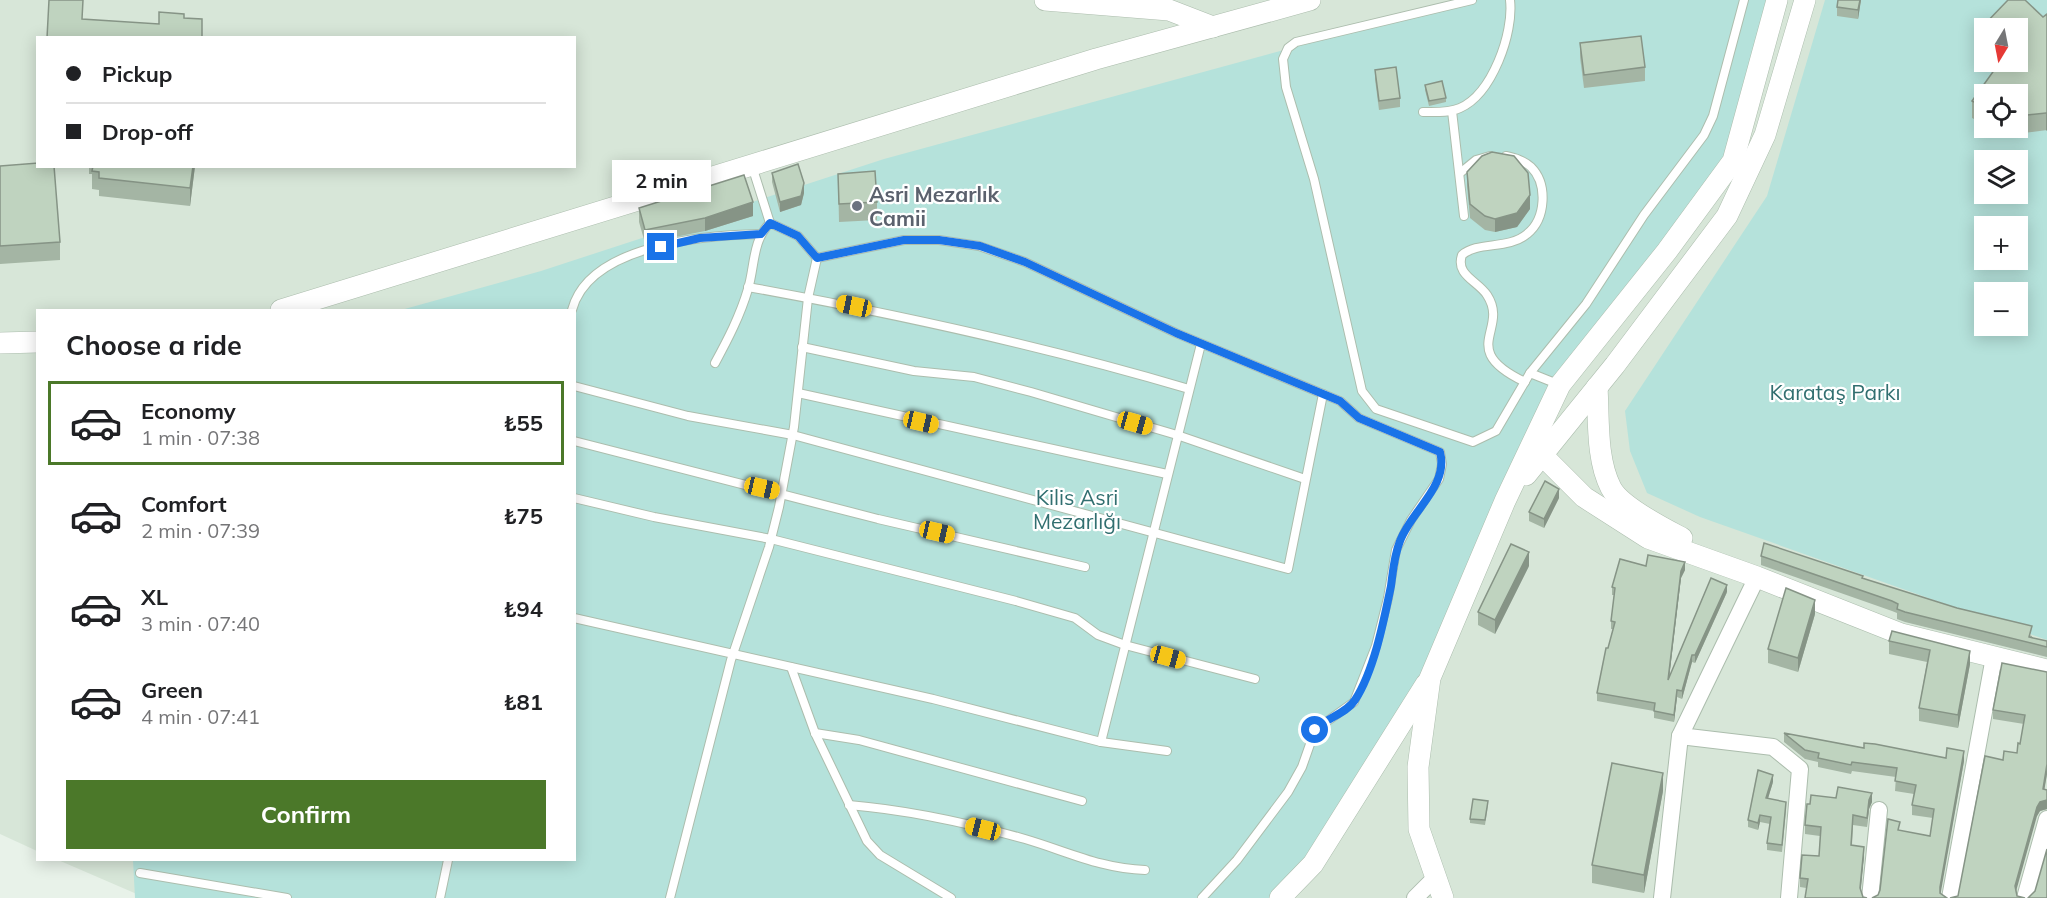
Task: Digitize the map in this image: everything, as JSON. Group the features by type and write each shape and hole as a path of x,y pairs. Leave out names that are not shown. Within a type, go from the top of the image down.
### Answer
{"street":[{"path":"1045,0 1169,10 1213,27"},
{"path":"1261,0 1282,8"},
{"path":"284,309 1096,59 1311,0"},
{"path":"1280,898 1313,864 1430,678 1505,501 1537,449 1560,385 1667,251 1733,161 1777,0"},
{"path":"1537,449 1597,387 1727,216 1765,135 1804,0"},
{"path":"0,343 36,342"},
{"path":"1597,387 1602,460 1611,489 1646,519 1757,577"},
{"path":"1537,449 1584,497 1648,538 1757,577 1901,634 2047,670"},
{"path":"1662,898 1680,736 1757,577"},
{"path":"1950,898 1994,657"},
{"path":"1430,678 1418,767 1419,829 1443,898"},
{"path":"1680,736 1773,747 1800,769 1789,898"},
{"path":"1870,898 1880,810"},
{"path":"2025,898 2047,819"},
{"path":"1415,898 1436,877"}],"lane":[{"path":"1472,0 1296,42 1288,48 1283,59 1286,87 1311,168 1362,391 1368,402 1376,409 1473,442 1496,431 1530,373 1586,304 1644,215 1710,125 1744,0"},
{"path":"1423,112 1452,111 1474,98 1499,59 1508,31 1510,0"},
{"path":"1452,111 1464,216"},
{"path":"1460,173 1476,160 1487,156 1505,156 1525,163 1535,172 1540,184 1540,214 1527,235 1505,244 1470,249 1461,258 1464,273 1484,291 1490,301 1491,357 1502,371 1525,382"},
{"path":"752,166 770,223 798,236 817,258"},
{"path":"715,363 740,314 761,234 770,223"},
{"path":"572,309 575,298 585,282 612,264 674,243 731,235 761,234"},
{"path":"817,258 904,240 939,240 980,246 1025,262 1201,344 1340,401 1359,418 1440,452 1441,472 1400,540 1376,646 1354,702 1315,730 1302,766 1288,792 1237,860 1202,898"},
{"path":"670,898 733,654 771,539 782,493 793,435 808,297 817,258"},
{"path":"748,287 808,297 1049,349 1189,389"},
{"path":"1101,742 1201,344"},
{"path":"802,347 914,371 974,377 1177,435 1305,479"},
{"path":"1530,373 1560,385"},
{"path":"576,388 688,416 793,435 1288,569 1323,394"},
{"path":"798,393 1167,474"},
{"path":"576,442 878,519 1085,567"},
{"path":"576,498 654,517 771,539 1065,615 1075,618 1098,635 1125,645 1255,679"},
{"path":"576,618 1101,742 1167,751"},
{"path":"790,667 815,733 861,831 873,849 951,898"},
{"path":"815,733 859,740 1082,801"},
{"path":"849,805 925,815 1022,838 1099,865 1145,870"},
{"path":"440,898 448,861"},
{"path":"140,873 287,898"}],"shaded area":[{"path":"0,0 2047,0 2047,898 146,898 60,861 576,861 576,309 36,309 36,851 0,834"}],"green space":[{"name":"Kilis Asri Mezarlığı","path":"1467,0 1782,0 1731,165 1555,397 1468,606 1282,898 135,898 133,861 576,861 576,309 405,309 541,271 884,159"},
{"name":"Karataş Parkı","path":"1825,0 2047,0 2047,640 1700,517 1647,493 1630,451 1625,411 1767,196"}],"building":[{"path":"49,0 83,0 82,19 159,24 159,12 184,14 184,18 202,19 202,36 47,36"},
{"path":"1838,0 1860,0 1858,10 1837,7"},
{"path":"2008,0 2025,0 2043,17 2047,14 2047,113 2028,115 2028,84 1984,84 1993,72 2028,72 2028,18 1991,18"},
{"path":"1641,36 1645,67 1584,75 1580,43"},
{"path":"1396,67 1400,98 1379,101 1375,70"},
{"path":"1442,81 1446,98 1429,101 1425,85"},
{"path":"1492,152 1514,156 1528,173 1530,195 1517,213 1495,219 1485,216 1470,204 1467,172 1482,156"},
{"path":"36,163 36,168 54,168 60,242 0,246 0,166"},
{"path":"798,164 804,183 801,196 780,202 772,173"},
{"path":"93,168 193,168 190,188 99,178 99,172 92,171"},
{"path":"875,171 877,202 839,204 838,174"},
{"path":"744,175 753,202 705,218 645,230 639,208"},
{"path":"1545,481 1559,489 1544,519 1529,512"},
{"path":"1764,543 1863,576 1862,578 1957,608 2032,626 2029,637 2047,641 2047,647 1905,612 1897,609 1898,604 1892,601 1761,556"},
{"path":"1511,544 1529,552 1495,620 1478,612"},
{"path":"1648,555 1685,562 1681,571 1668,680 1711,578 1727,585 1695,655 1692,655 1682,691 1677,690 1674,715 1654,711 1655,703 1597,693 1606,648 1608,648 1615,622 1611,621 1615,588 1612,587 1620,559 1646,566"},
{"path":"1786,588 1815,600 1798,658 1768,649"},
{"path":"1892,631 1970,651 1958,715 1919,708 1930,650 1889,641"},
{"path":"2002,663 2047,672 2047,764 2043,789 2047,790 2047,800 2040,802 2037,807 2015,886 2017,896 2025,898 1950,898 1958,896 1985,756 2003,760 2004,751 2017,753 2018,743 2020,744 2025,715 1993,710"},
{"path":"1784,733 1864,748 1864,743 1875,744 1946,758 1947,748 1964,751 1940,887 1940,893 1947,898 1872,898 1878,895 1880,890 1888,819 1900,822 1898,830 1930,836 1934,809 1912,805 1916,785 1895,781 1897,768 1852,762 1851,765 1818,758 1819,753 1805,750"},
{"path":"1612,763 1663,773 1644,875 1592,865"},
{"path":"1758,770 1773,775 1766,798 1786,802 1782,845 1767,843 1771,817 1760,815 1758,823 1748,820"},
{"path":"1838,787 1872,793 1867,818 1853,815 1851,845 1864,847 1860,888 1863,897 1867,898 1805,898 1808,879 1800,878 1802,855 1819,856 1821,827 1805,825 1807,804 1810,804 1811,795 1836,798"},
{"path":"1473,799 1488,801 1485,820 1470,819"},
{"path":"2047,849 2047,898 2028,898 2035,891"}],"place":[{"name":"Asri Mezarlık Camii","path":"857,206"}],"route":[{"path":"661,247 700,238 761,234 770,223 798,236 806,242 817,258 904,240 956,241 980,246 1025,262 1176,333 1340,401 1359,418 1440,452 1442,464 1439,479 1411,520 1396,550 1392,580 1376,646 1361,687 1354,702 1320,724 1315,730"}]}
